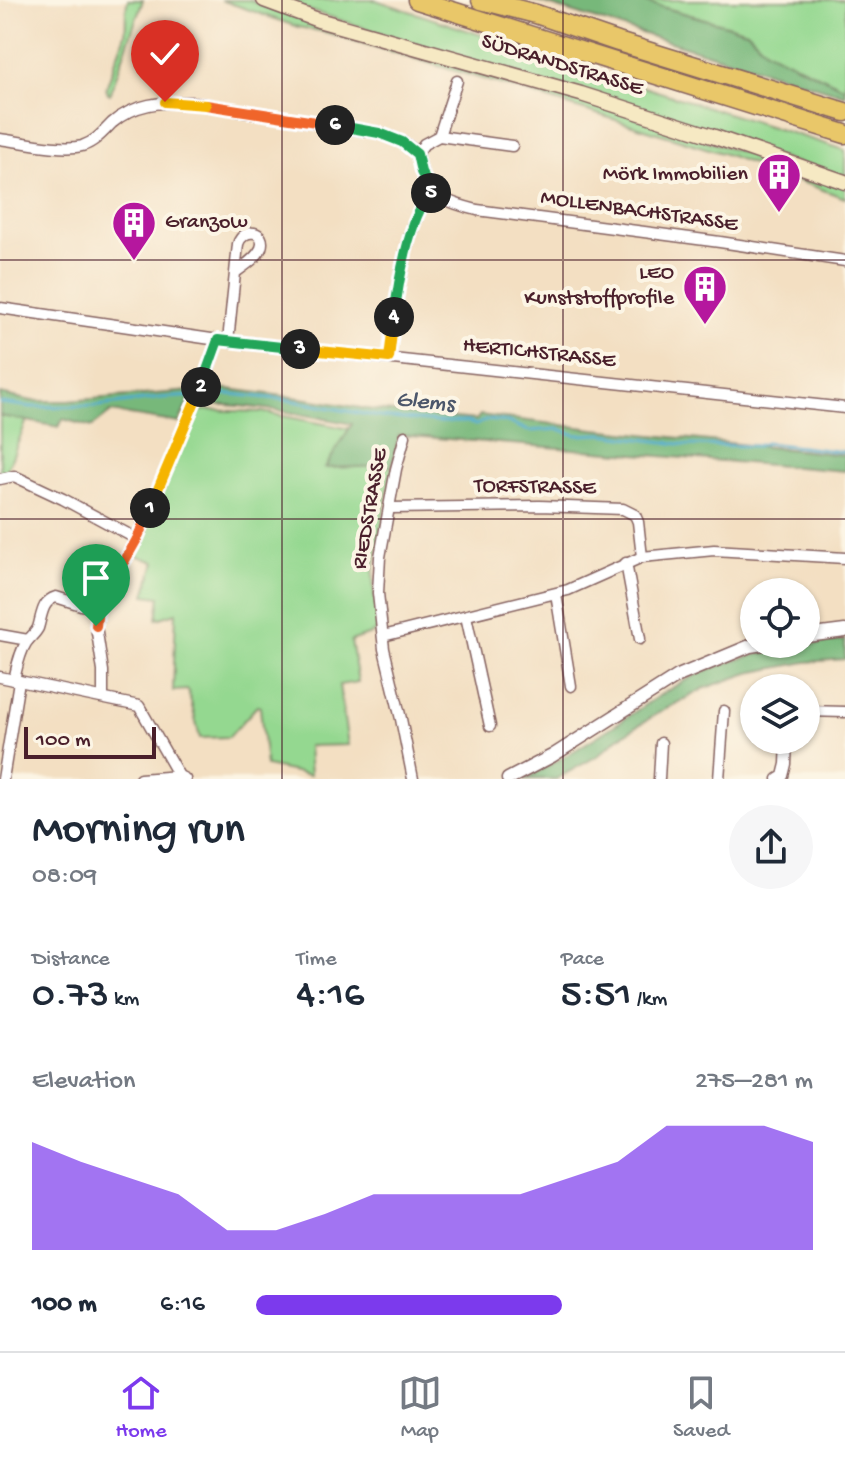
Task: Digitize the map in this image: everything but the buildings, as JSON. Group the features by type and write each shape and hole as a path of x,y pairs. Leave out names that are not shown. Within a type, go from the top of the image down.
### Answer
{"highway":[{"path":"417,0 845,134"},
{"path":"481,0 499,2 845,112"}],"main road":[{"name":"SÜDRANDSTRASSE","path":"264,0 318,20 581,94 845,182"}],"street":[{"path":"439,136 457,81"},
{"path":"0,139 68,148 84,145 137,106 190,102 379,133 402,142 417,154 421,172 432,192 422,202 402,267 389,358"},
{"path":"417,154 430,139 439,136 512,146"},
{"name":"MOLLENBACHSTRASSE","path":"432,192 438,197 477,210 845,261"},
{"path":"103,698 103,671 96,626 98,608 137,539 223,341 236,272"},
{"name":"HERTICHSTRASSE","path":"0,308 223,341 845,408"},
{"name":"RIEDSTRASSE","path":"405,436 396,469 378,574 383,636 413,779"},
{"path":"0,479 14,476 137,539"},
{"name":"TORFSTRASSE","path":"390,508 540,506 623,509 635,515 638,522 642,557"},
{"path":"383,636 556,594 642,557 714,550 845,558"},
{"path":"626,563 640,639"},
{"path":"556,594 571,686"},
{"path":"3,779 20,653 36,632 43,608 48,600 56,597 98,608"},
{"path":"466,616 490,726"},
{"path":"820,634 845,631"},
{"path":"0,635 28,640"},
{"path":"508,779 552,756 678,676 740,650"},
{"path":"0,677 139,706 182,777 144,779"},
{"path":"719,779 724,711"},
{"path":"820,711 845,712"},
{"path":"659,779 661,743"},
{"path":"783,778 786,754"}],"green space":[{"path":"128,0 143,0 108,94 106,88 125,34"},
{"path":"221,0 250,0 275,11 599,105 845,187 845,198 725,154 325,32 298,27"},
{"path":"276,0 376,0 845,150 845,178"},
{"path":"532,0 637,0 747,31 767,51 845,88 845,95"},
{"path":"637,0 845,0 845,88 767,51 747,31"},
{"path":"211,387 373,410 476,420 480,415 845,455 845,471 399,435 392,466 325,468 352,424 260,408 204,404 205,391"},
{"path":"193,391 179,423 111,412 92,427 63,419 59,427 0,416 0,394 32,401 67,401"},
{"path":"204,410 262,412 350,429 326,467 392,466 373,574 379,631 351,641 358,682 339,685 348,745 308,746 310,775 266,766 260,707 257,706 229,737 200,738 188,690 173,691 176,613 157,619 160,597 145,595 155,562 135,555 194,413"},
{"path":"0,416 27,420 5,475 0,474"},
{"path":"845,640 845,659 806,662 740,674 660,712 617,739 599,755 556,779 525,779 697,675 745,658 820,658 820,643"}],"waterway":[{"name":"Glems","path":"0,403 32,407 98,406 230,394 288,400 380,417 476,425 486,420 508,422 529,431 559,429 576,435 602,434 687,445 757,446 766,443 845,452"}],"place":[{"name":"Mörk Immobilien","path":"779,214"},
{"name":"Granzow","path":"134,262"},
{"name":"LEO Kunststoffprofile","path":"705,326"}],"route":[{"path":"96,626 98,608 137,539 218,340 389,358 402,267 422,202 432,192 421,172 417,154 402,142 379,133 190,102 165,102"}]}
